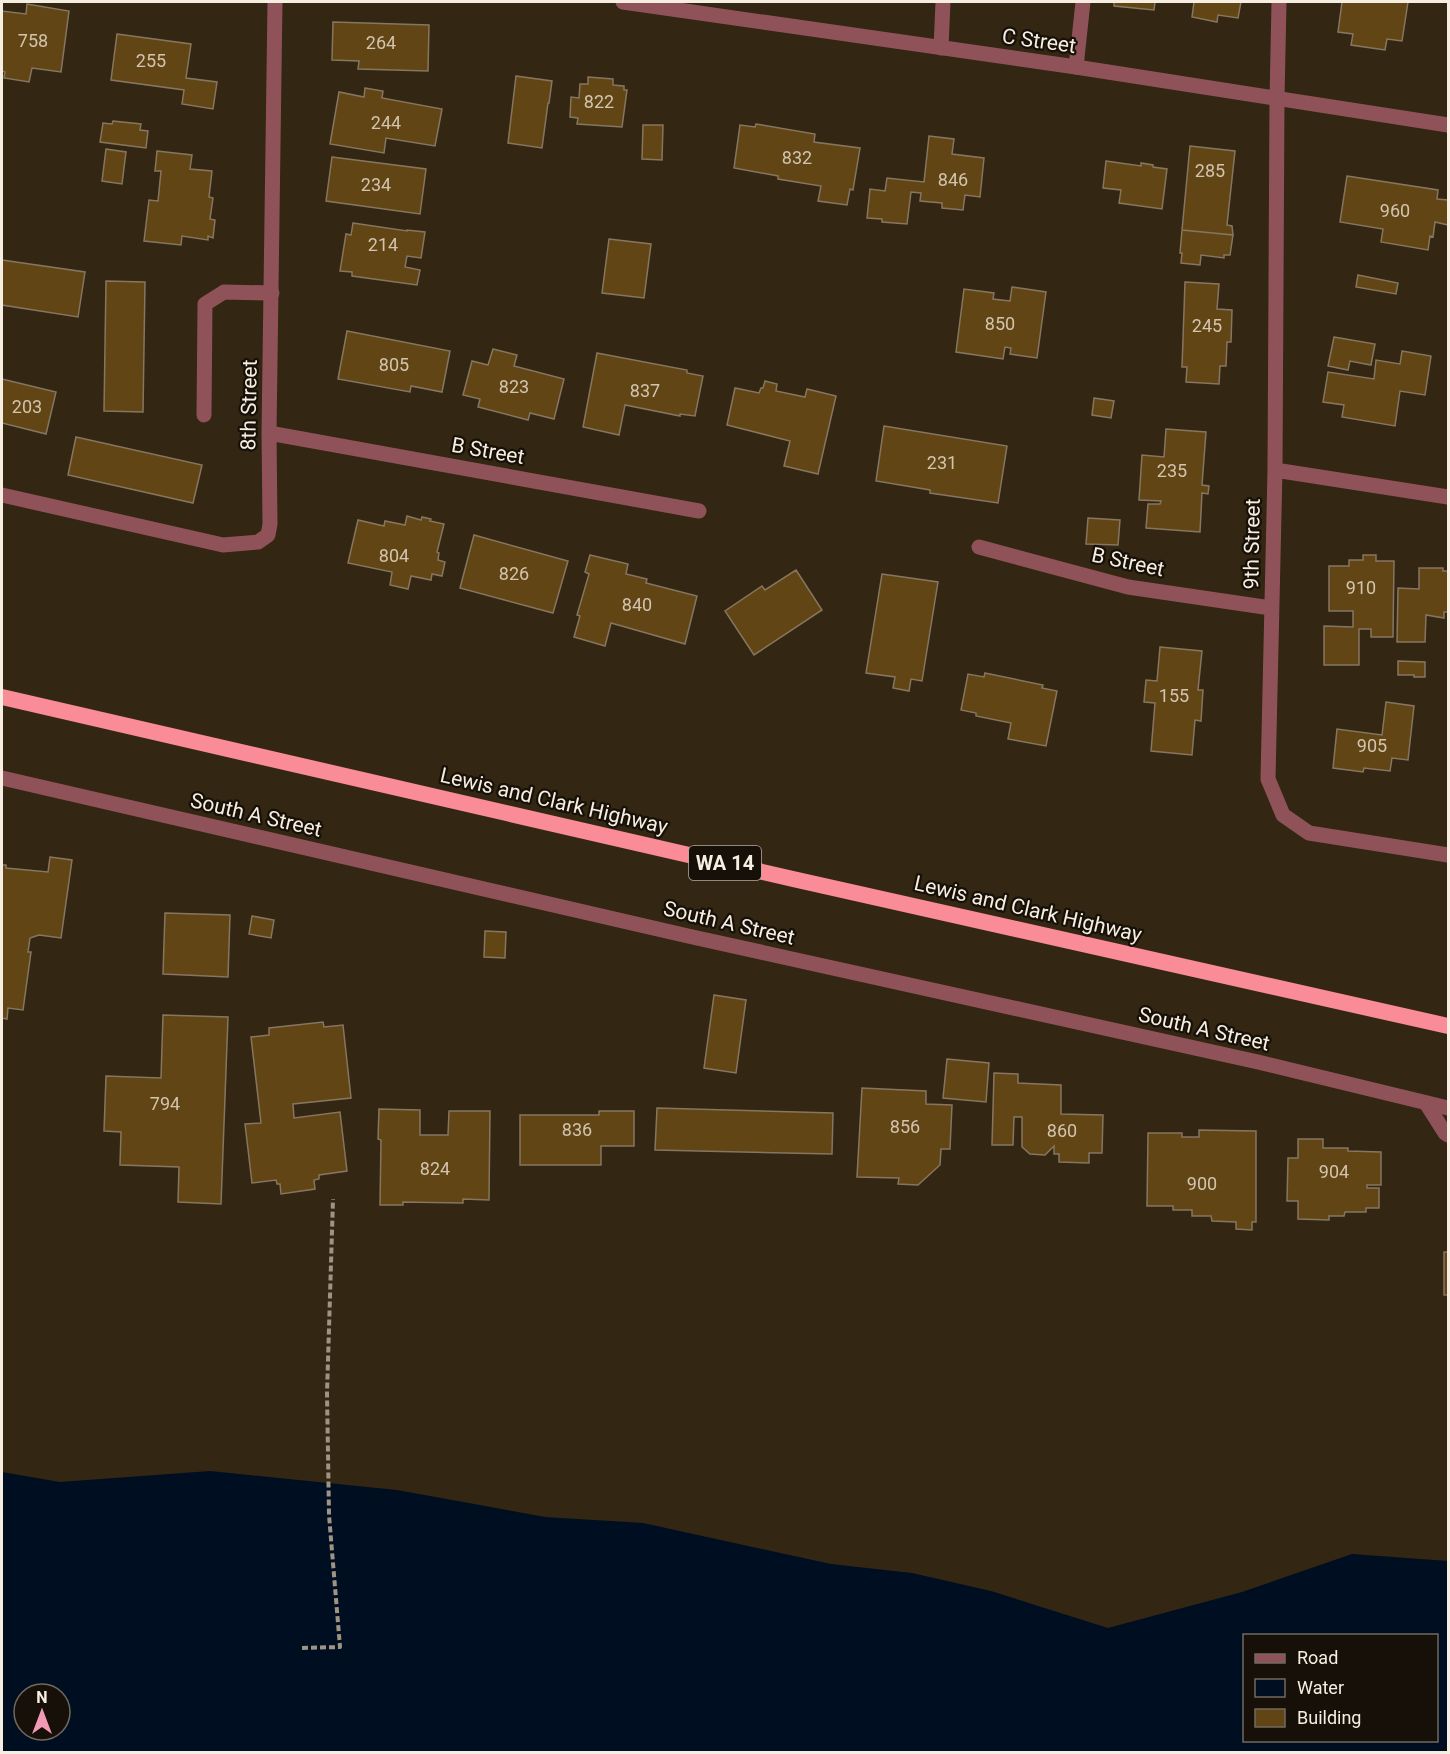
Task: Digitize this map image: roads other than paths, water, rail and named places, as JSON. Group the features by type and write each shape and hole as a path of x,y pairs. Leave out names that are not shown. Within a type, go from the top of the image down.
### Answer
{"highway":[{"name":"Lewis and Clark Highway","path":"2,697 1449,1026"}],"street":[{"name":"8th Street","path":"2,495 223,545 258,542 268,535 270,524 269,433 275,2"},
{"name":"C Street","path":"623,2 1077,67 1449,125"},
{"path":"941,48 943,2"},
{"path":"1077,67 1083,2"},
{"name":"9th Street","path":"1279,2 1275,470 1268,780 1283,815 1310,833 1449,855"},
{"path":"204,415 205,304 224,292 272,292"},
{"name":"B Street","path":"269,433 699,511"},
{"path":"1275,470 1449,497"},
{"name":"B Street","path":"979,547 1128,587 1271,608"},
{"name":"South A Street","path":"2,778 688,936 1258,1062 1449,1108"},
{"path":"1426,1103 1445,1133 1449,1135"}],"water":[{"path":"210,1471 397,1490 545,1517 643,1523 831,1564 912,1573 991,1591 1108,1628 1242,1592 1352,1554 1448,1561 1448,1752 2,1752 2,1472 60,1482"}]}
